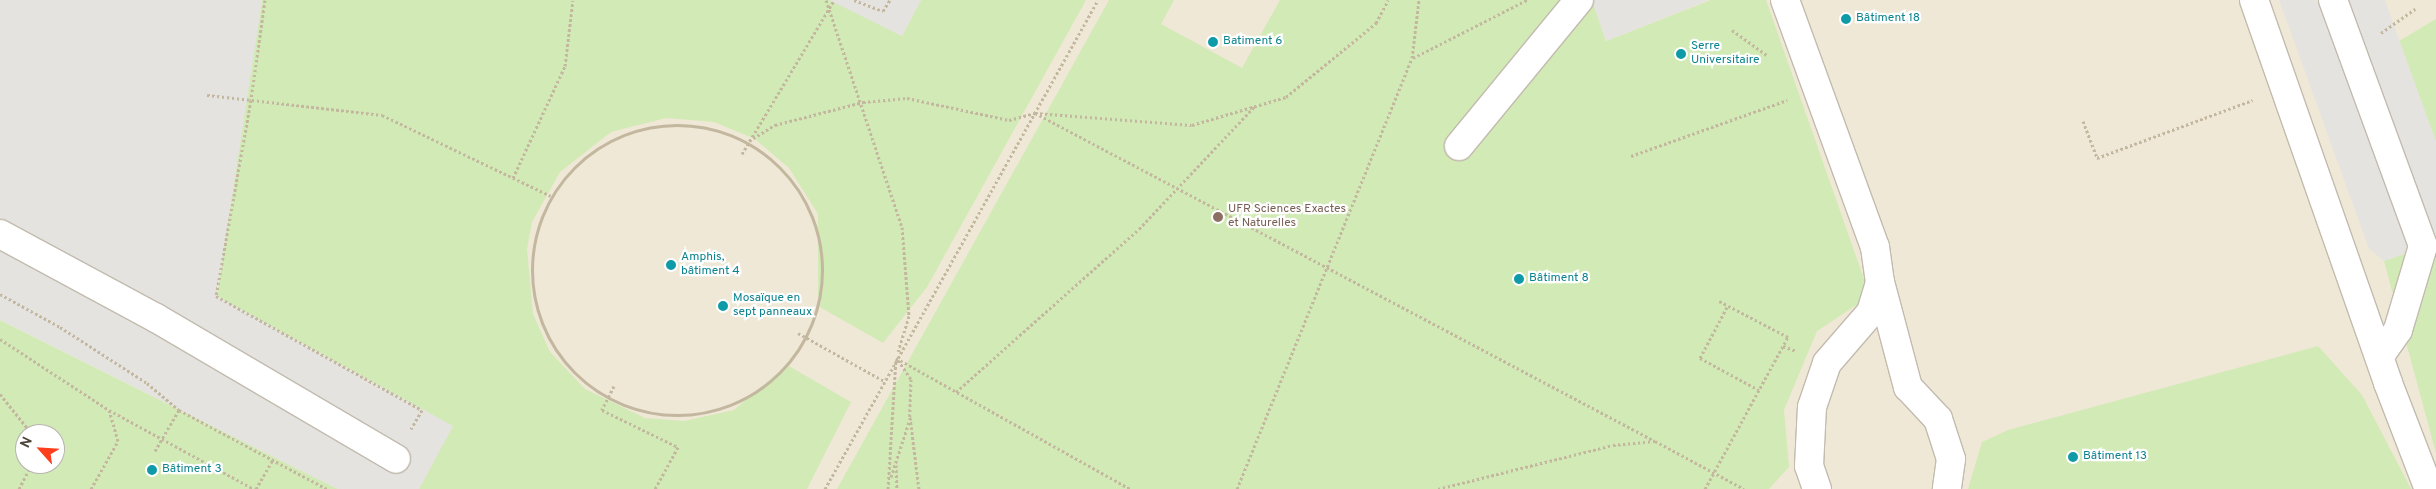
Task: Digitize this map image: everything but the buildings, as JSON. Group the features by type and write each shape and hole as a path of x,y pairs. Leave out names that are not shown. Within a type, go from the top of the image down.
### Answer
{"lane":[{"path":"1460,146 1579,0"},
{"path":"1785,0 1816,90 1875,247 1880,282 1908,387 1938,418 1951,459 1947,489"},
{"path":"2254,0 2429,489"},
{"path":"2333,0 2354,53 2423,246 2398,330 2380,356"},
{"path":"0,234 156,318 396,459"},
{"path":"1817,489 1809,466 1812,407 1827,363 1871,312 1880,282"}],"path":[{"path":"265,0 252,100 216,296 422,410 396,459"},
{"path":"513,178 565,66 573,0"},
{"path":"826,0 862,102 902,227 909,316 896,358 888,489"},
{"path":"742,154 834,0"},
{"path":"854,0 883,11 890,0"},
{"path":"826,489 896,358 1098,0"},
{"path":"749,141 775,125 862,102 907,98 1009,120 1035,113 1192,126 1286,96 1376,23 1388,0"},
{"path":"1237,489 1412,58 1419,0"},
{"path":"1412,58 1527,0"},
{"path":"2354,53 2414,9"},
{"path":"1732,30 1770,57"},
{"path":"2083,121 2097,158 2287,88"},
{"path":"1631,156 1816,90"},
{"path":"207,95 382,116 551,196"},
{"path":"956,392 1139,229 1256,106"},
{"path":"1035,113 1744,489"},
{"path":"684,124 749,141 792,182 823,243 826,271 818,306 804,337 787,365 732,406 697,416 644,413 606,399 558,355 533,289 534,236 551,196 572,166 619,134 684,124"},
{"path":"0,294 60,327 148,382 179,410 326,489"},
{"path":"1705,489 1788,337 1727,307 1720,301"},
{"path":"1727,307 1700,358 1759,390"},
{"path":"798,333 884,381"},
{"path":"0,339 109,410 255,489 273,460"},
{"path":"896,358 1130,489"},
{"path":"896,358 911,379 910,417 919,489"},
{"path":"614,386 602,410 678,447 655,489"},
{"path":"0,394 24,424"},
{"path":"92,489 118,440 109,410"},
{"path":"156,451 179,410"},
{"path":"892,489 889,481 910,417"},
{"path":"1438,489 1613,445 1654,441"},
{"path":"896,462 897,489"},
{"path":"19,489 27,474"}],"shaded area":[{"name":"UFR Sciences Exactes et Naturelles","path":"0,0 2436,0 2436,489 0,489"},
{"path":"0,0 262,0 217,296 453,426 419,489 338,489 0,320"},
{"path":"829,0 921,0 902,36"},
{"path":"1592,0 1709,0 1606,41"},
{"path":"2279,0 2385,0 2436,142 2436,242 2384,261 2369,249"}],"green space":[{"path":"262,0 833,0 902,36 921,0 1086,0 927,287 883,343 818,306 818,214 789,168 755,139 714,122 666,118 611,132 560,172 532,222 527,249 533,314 550,352 585,389 645,418 684,421 734,410 787,365 851,402 807,489 419,489 452,426 216,296"},
{"path":"1109,0 1174,0 1161,24 1242,68 1280,0 1592,0 1606,41 1711,0 1766,0 1870,296 1817,331 1784,410 1789,467 1769,489 837,489"},
{"path":"2436,19 2436,142 2399,41"},
{"path":"2436,243 2436,453 2384,261"},
{"path":"0,320 338,489 0,489"},
{"path":"2318,346 2362,395 2411,489 1968,489 1982,442 2008,430"}],"place":[{"name":"Bâtiment 18","path":"1846,19"},
{"name":"Batiment 6","path":"1213,42"},
{"name":"Serre Universitaire","path":"1681,54"},
{"name":"UFR Sciences Exactes et Naturelles","path":"1218,217"},
{"name":"Amphis, bâtiment 4","path":"671,265"},
{"name":"Bâtiment 8","path":"1519,279"},
{"name":"Mosaïque en sept panneaux","path":"723,306"},
{"name":"Bâtiment 13","path":"2073,457"},
{"name":"Bâtiment 3","path":"152,470"}]}
